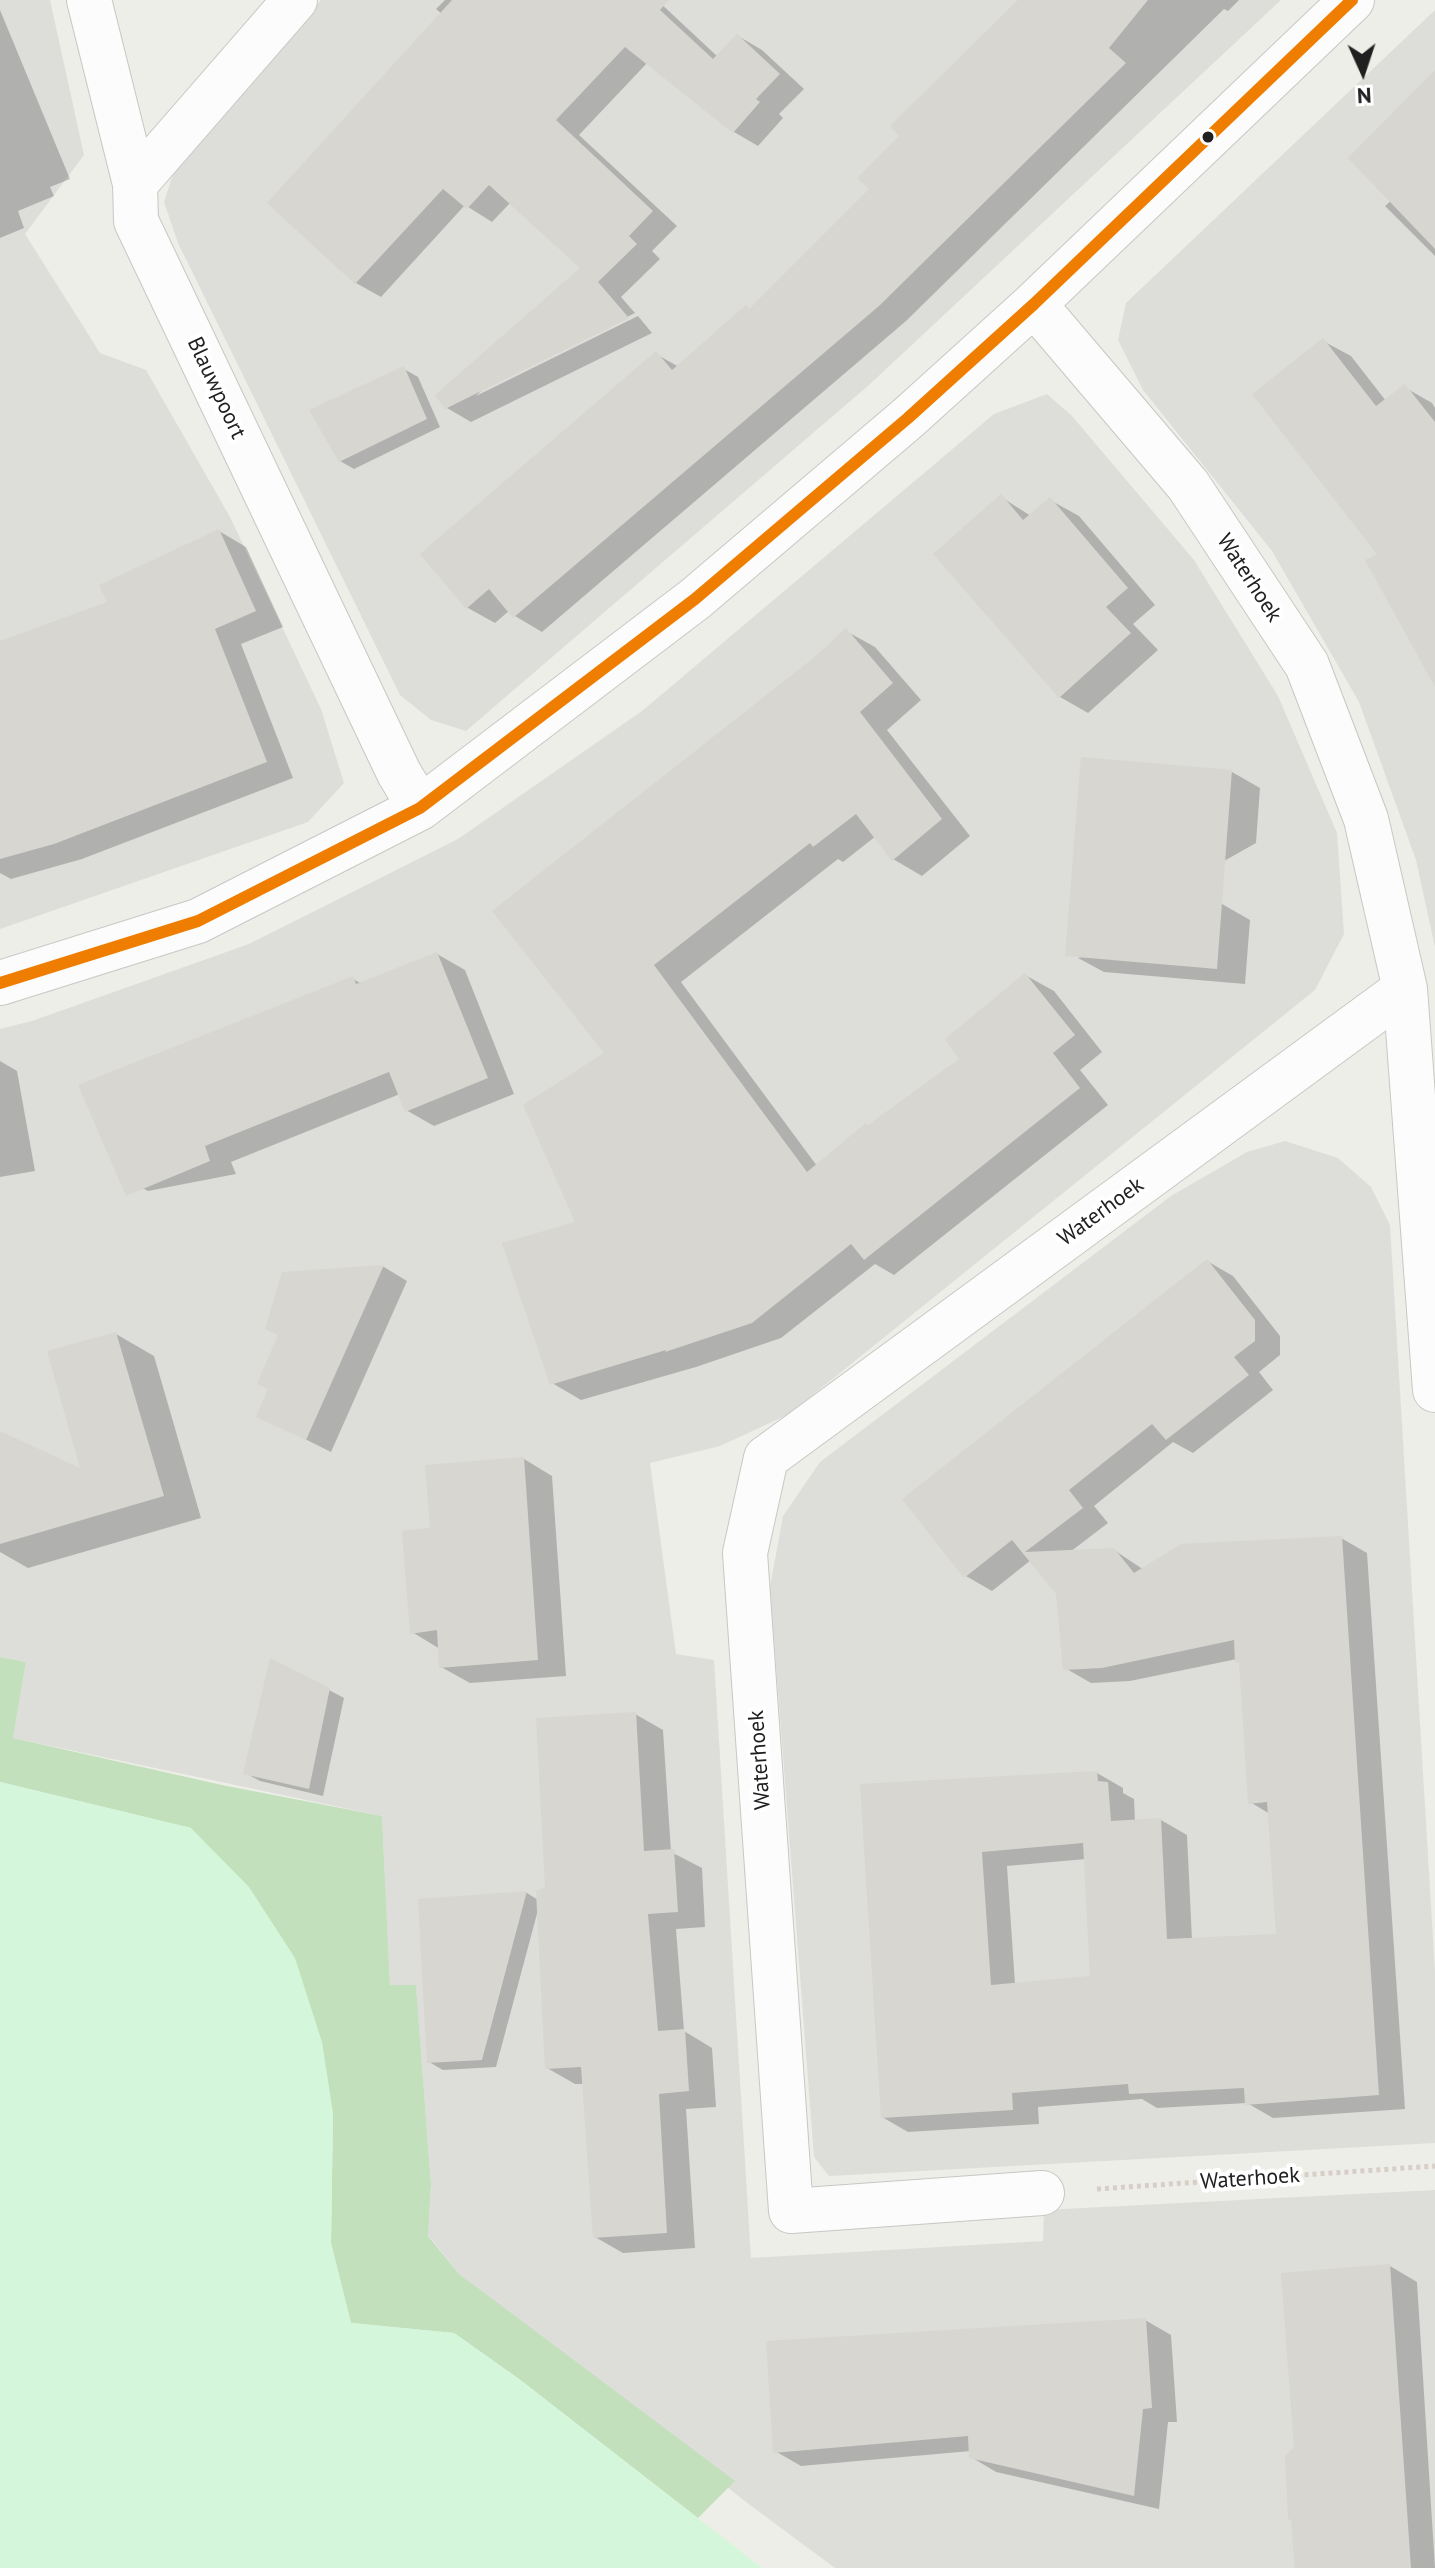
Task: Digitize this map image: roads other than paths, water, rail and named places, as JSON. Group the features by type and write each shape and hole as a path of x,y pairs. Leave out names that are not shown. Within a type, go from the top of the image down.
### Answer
{"street":[{"name":"Blauwpoort","path":"89,0 135,184 136,221 399,773 420,808"},
{"path":"135,184 295,0"},
{"path":"0,983 198,921 420,808 695,599 908,418 1034,304 1352,0"},
{"name":"Waterhoek","path":"1034,304 1188,485 1307,665 1366,819 1405,989 1435,1390"},
{"name":"Waterhoek","path":"1042,2193 791,2211 745,1553 766,1458 1405,989"}]}
